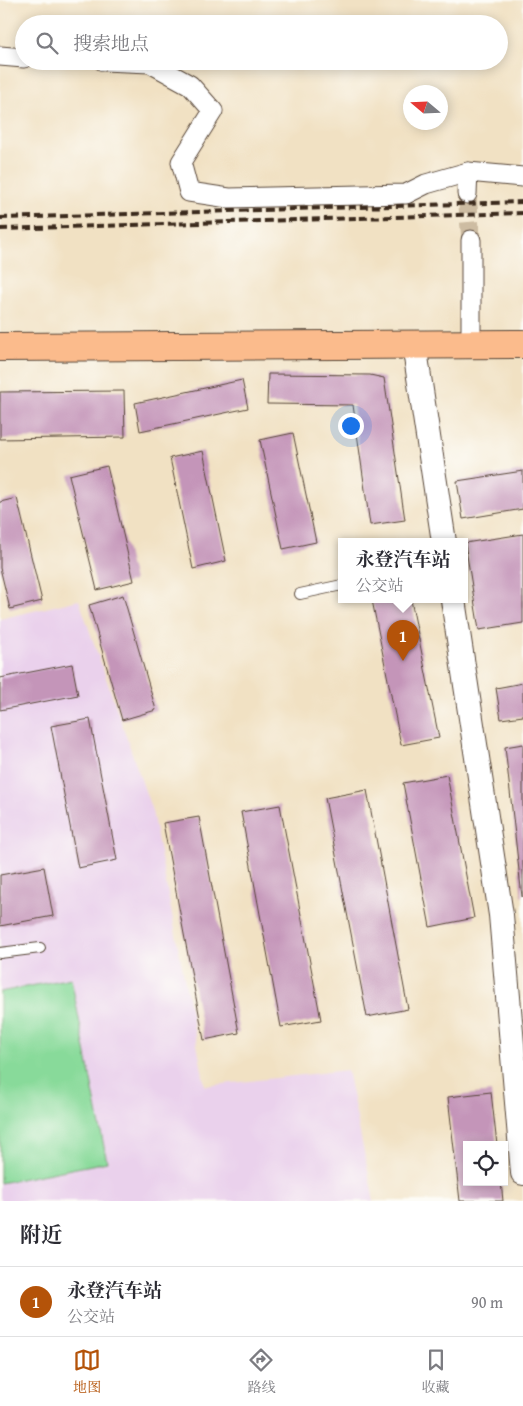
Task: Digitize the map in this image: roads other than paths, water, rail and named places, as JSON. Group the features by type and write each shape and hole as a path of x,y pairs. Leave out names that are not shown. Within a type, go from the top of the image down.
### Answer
{"main road":[{"path":"0,347 523,344"}],"street":[{"path":"0,56 15,57"},
{"path":"163,70 190,85 213,111 181,162 189,192 229,198 406,194 426,184 468,172 523,177"},
{"path":"467,194 468,172"},
{"path":"471,240 471,344"},
{"path":"414,344 443,538"},
{"path":"453,603 501,915 523,1173"}],"lane":[{"path":"300,594 338,586"},
{"path":"0,953 40,948"}],"tunnel":[{"path":"467,194 471,240"}],"railway":[{"path":"0,218 523,202"},
{"path":"0,229 523,213"}],"place":[{"name":"永登汽车站","path":"403,661"}]}
